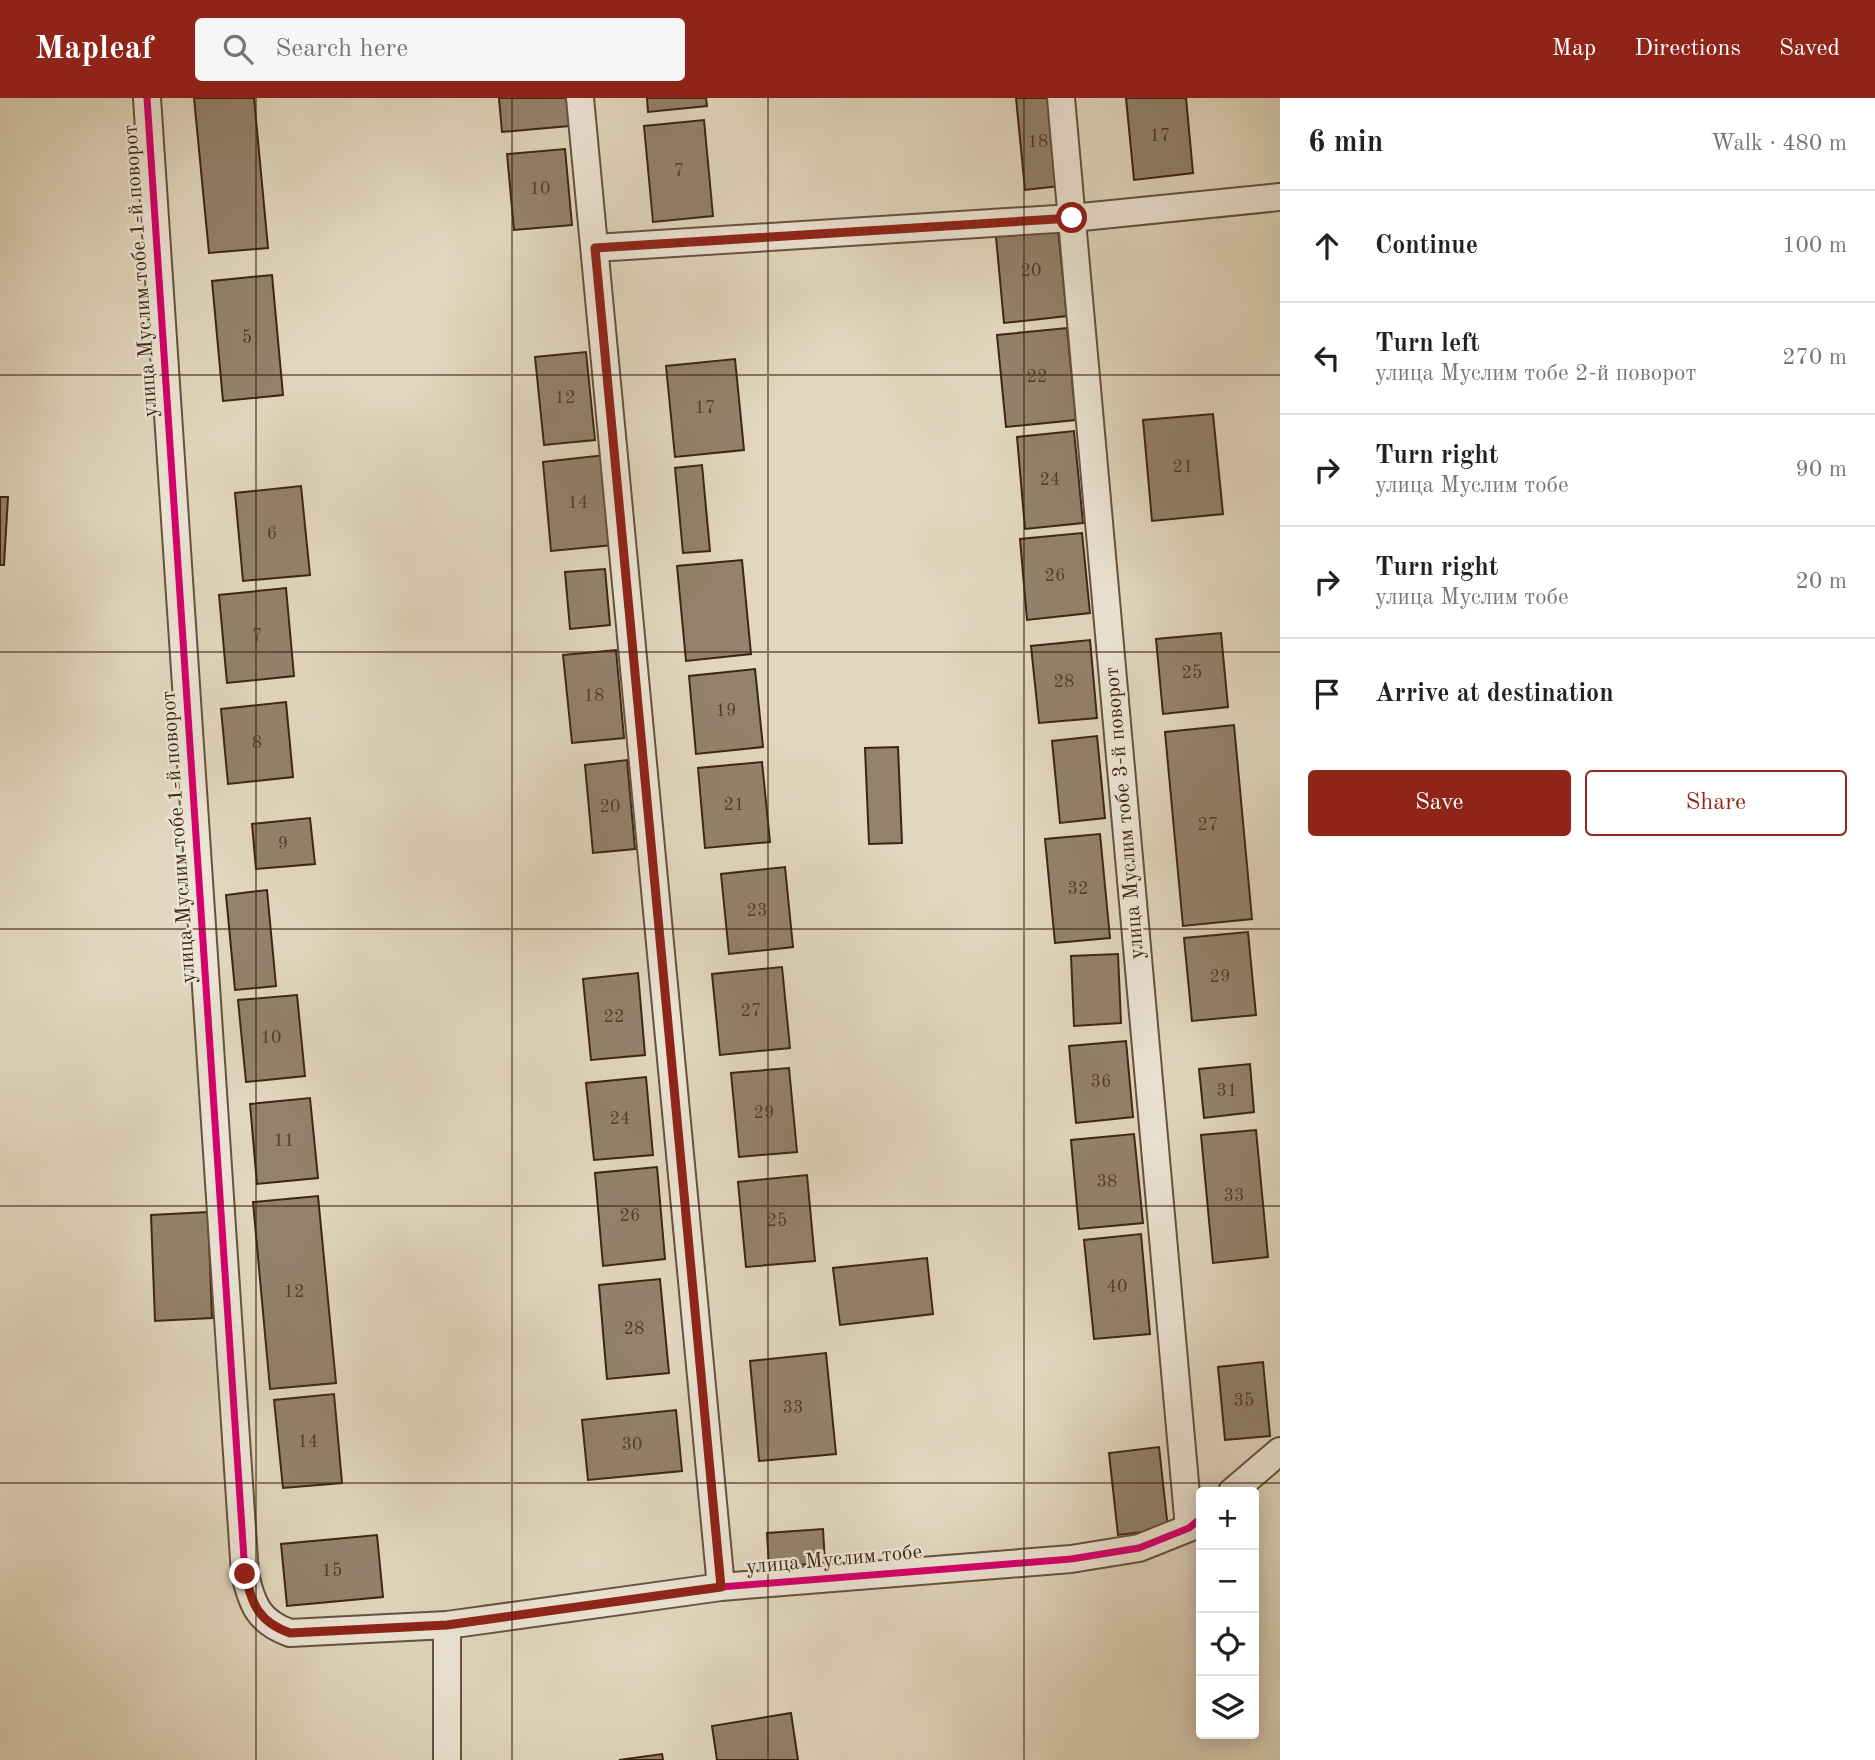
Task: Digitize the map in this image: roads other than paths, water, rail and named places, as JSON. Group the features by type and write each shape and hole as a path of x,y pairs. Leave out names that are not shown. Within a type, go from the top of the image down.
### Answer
{"street":[{"name":"улица Муслим тобе 1-й поворот","path":"147,98 245,1574"},
{"path":"580,98 721,1587"},
{"name":"улица Муслим тобе 3-й поворот","path":"1061,98 1195,1523"},
{"path":"595,248 1072,218 1280,197"},
{"path":"1238,1487 1280,1451"},
{"name":"улица Муслим тобе","path":"245,1574 254,1605 275,1628 290,1633 447,1625 721,1587 1071,1559 1139,1548 1195,1523"},
{"path":"447,1625 447,1760"}]}
